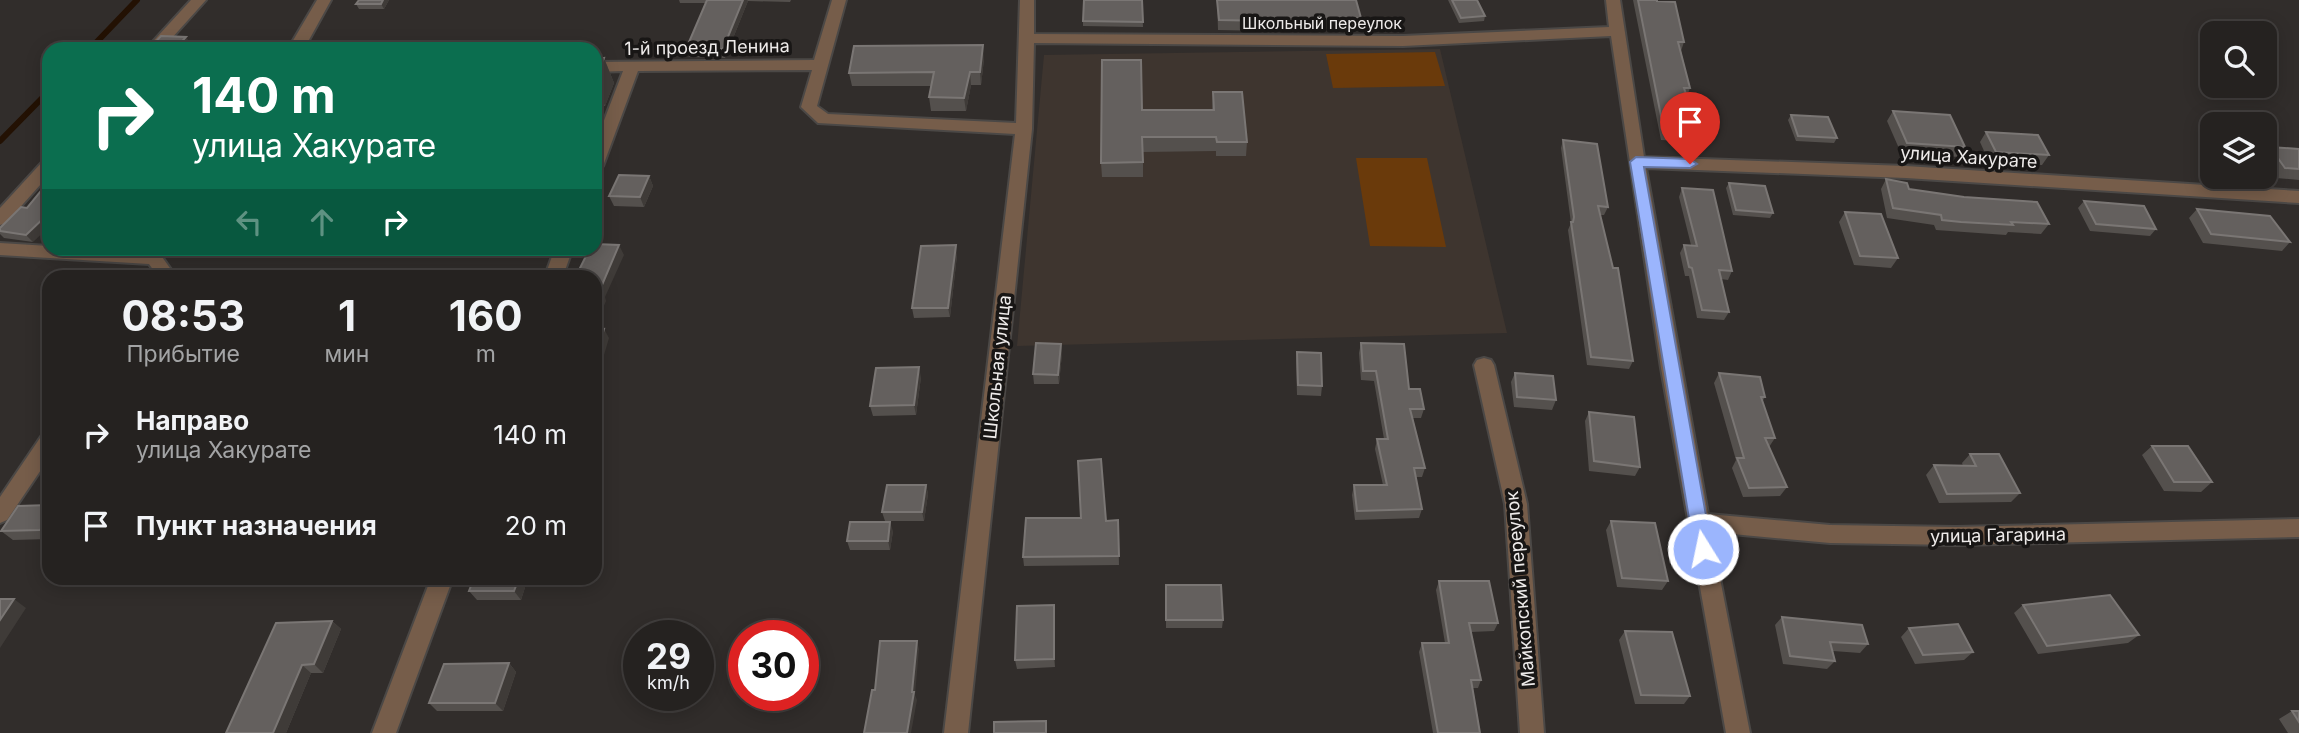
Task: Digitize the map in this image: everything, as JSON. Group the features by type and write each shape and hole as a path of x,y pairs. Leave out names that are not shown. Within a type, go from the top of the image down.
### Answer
{"street":[{"path":"160,42 199,0"},
{"path":"300,42 324,0"},
{"path":"839,0 818,65 809,107 824,119 1024,129"},
{"name":"Школьная улица","path":"956,733 1024,129 1027,0"},
{"path":"1613,0 1636,162 1698,522 1738,733"},
{"name":"Школьный переулок","path":"1027,38 1403,41 1618,32"},
{"name":"1-й проезд Ленина","path":"602,67 818,65"},
{"path":"602,147 632,67"},
{"name":"улица Хакурате","path":"1636,162 1906,172 2299,197"},
{"path":"0,219 42,173"},
{"path":"0,250 42,252"},
{"path":"116,256 154,258 162,270"},
{"name":"Майкопский переулок","path":"1484,365 1516,504 1532,733"},
{"path":"0,514 42,451"},
{"name":"улица Гагарина","path":"1698,522 1830,534 1956,536 2299,528"},
{"path":"384,733 439,585"}],"shaded area":[{"path":"1440,49 1507,333 1017,346 1044,55"},
{"path":"1435,52 1445,86 1333,88 1326,54"},
{"path":"1356,158 1427,158 1446,247 1370,246"}],"building":[{"path":"359,0 383,0 381,4 356,4"},
{"path":"707,0 743,0 723,49 686,49"},
{"path":"1084,0 1142,0 1143,22 1083,21"},
{"path":"1217,0 1356,0 1361,18 1219,20"},
{"path":"1452,0 1477,0 1485,16 1461,18"},
{"path":"1638,0 1675,2 1684,42 1678,42 1690,88 1684,88 1699,133 1664,131"},
{"path":"161,36 186,37 181,42 155,42"},
{"path":"983,45 980,72 970,72 964,98 929,97 934,72 849,73 854,46"},
{"path":"1102,60 1141,60 1142,110 1214,110 1213,92 1242,92 1247,142 1217,142 1216,137 1142,137 1143,162 1101,163"},
{"path":"1893,111 1950,115 1965,147 1907,143"},
{"path":"1791,115 1828,117 1837,138 1798,136"},
{"path":"1986,132 2038,135 2049,155 1996,152"},
{"path":"1563,140 1597,144 1608,207 1598,206 1613,268 1618,268 1633,361 1591,357 1571,222 1574,217"},
{"path":"2277,147 2299,149 2299,169 2285,168 2277,157"},
{"path":"619,175 649,176 640,197 609,196"},
{"path":"1886,179 1907,183 1909,189 1964,197 2037,202 2049,224 1961,222 1942,220 1941,215 1893,208"},
{"path":"1729,183 1765,186 1773,213 1736,210"},
{"path":"1682,188 1713,190 1732,271 1719,270 1729,312 1702,310 1684,245 1697,246"},
{"path":"42,190 42,220 26,235 0,231 21,207 27,208"},
{"path":"2084,201 2144,206 2156,229 2096,224"},
{"path":"2197,209 2270,216 2290,242 2211,234"},
{"path":"1845,212 1881,214 1898,258 1860,256"},
{"path":"602,244 619,245 602,285 602,270 579,270 586,256 602,256"},
{"path":"956,245 948,308 912,308 921,246"},
{"path":"1036,343 1061,344 1058,375 1033,374"},
{"path":"1361,343 1404,344 1409,389 1420,389 1424,409 1410,409 1425,468 1414,468 1422,509 1357,511 1354,485 1387,485 1377,439 1388,439 1376,371 1363,371"},
{"path":"1297,352 1321,353 1322,386 1298,385"},
{"path":"919,367 914,405 870,406 876,368"},
{"path":"1515,373 1553,376 1556,400 1517,397"},
{"path":"1719,373 1760,377 1765,397 1761,397 1775,438 1765,438 1787,487 1749,488 1737,458 1744,458"},
{"path":"1589,412 1634,417 1640,467 1594,461"},
{"path":"2152,446 2188,446 2212,482 2174,482"},
{"path":"1970,454 1999,454 2020,493 1947,494 1934,465 1976,466"},
{"path":"1101,459 1106,521 1118,520 1119,556 1023,557 1026,518 1081,518 1078,461"},
{"path":"887,485 926,485 922,512 882,512"},
{"path":"42,505 40,530 1,531 18,506"},
{"path":"1611,521 1655,523 1668,581 1622,578"},
{"path":"850,522 890,522 888,541 847,541"},
{"path":"1439,581 1489,581 1498,623 1469,623 1481,680 1471,680 1480,733 1438,733 1422,643 1449,643"},
{"path":"471,585 516,585 514,591 469,591"},
{"path":"1166,585 1221,585 1223,620 1166,620"},
{"path":"2110,595 2139,635 2047,646 2023,605"},
{"path":"0,599 14,599 0,620"},
{"path":"1054,605 1054,659 1015,660 1017,606"},
{"path":"1782,617 1862,625 1868,644 1830,642 1835,661 1790,656"},
{"path":"332,621 314,664 302,665 273,733 226,733 276,623"},
{"path":"1958,624 1973,652 1923,655 1909,628"},
{"path":"1625,631 1672,632 1690,696 1641,695"},
{"path":"880,641 917,641 914,692 907,733 864,733 872,690 875,690"},
{"path":"509,663 495,703 429,703 444,664"},
{"path":"2292,711 2299,711 2299,722"},
{"path":"1046,721 1046,733 994,733 994,722"}],"waterway":[{"path":"97,42 137,0"},
{"path":"0,141 42,98"}],"route":[{"path":"1690,164 1636,162 1703,549"}]}
